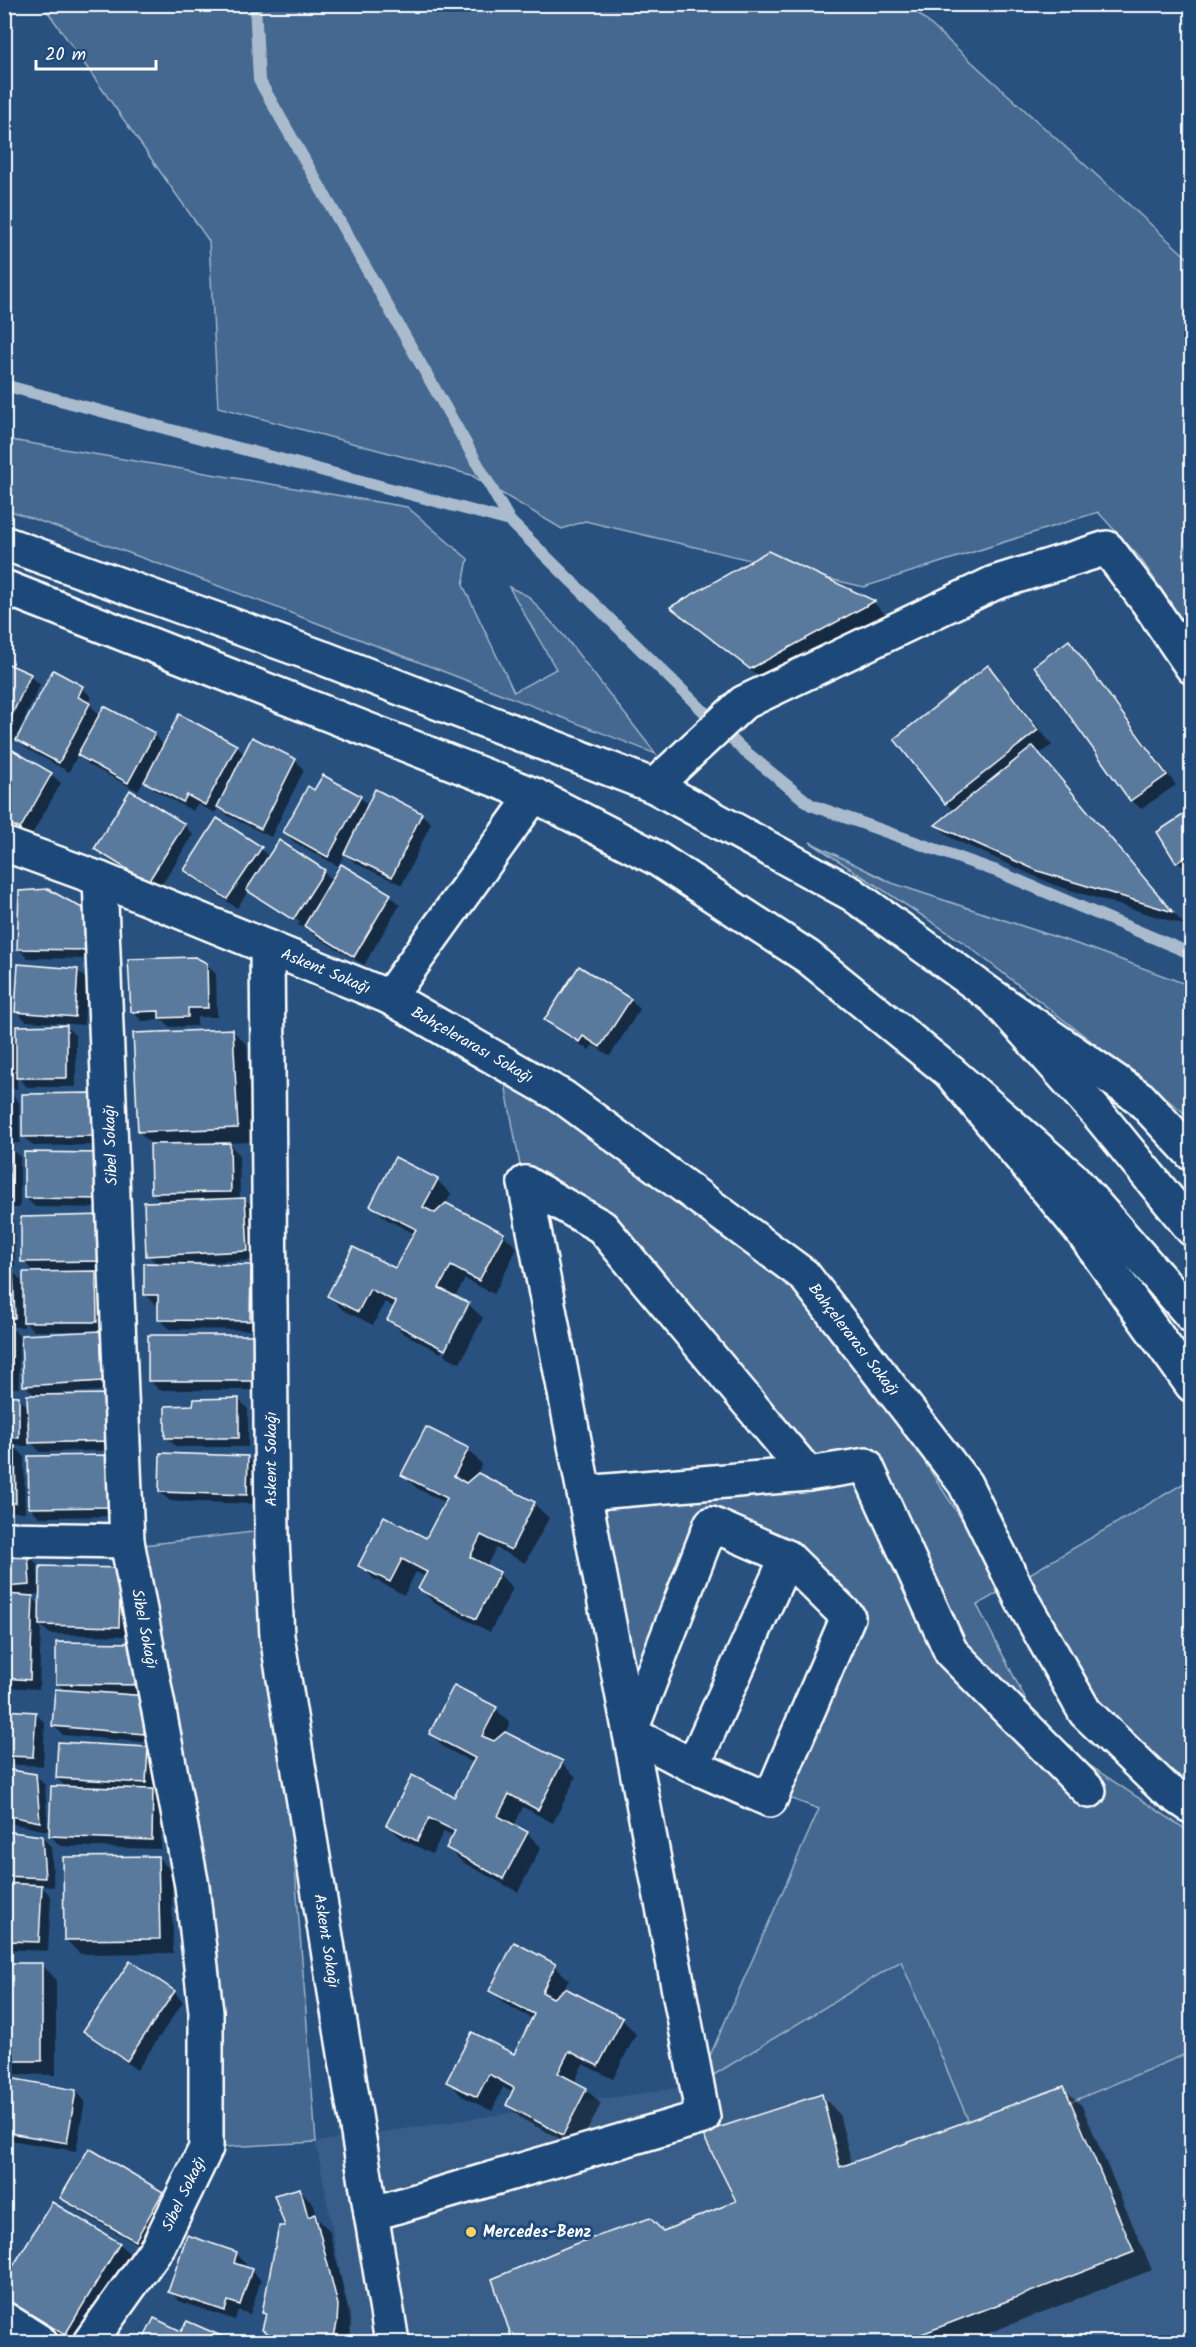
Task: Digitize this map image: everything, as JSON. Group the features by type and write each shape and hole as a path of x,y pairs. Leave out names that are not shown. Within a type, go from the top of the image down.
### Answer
{"main road":[{"path":"4,543 323,658 654,786 852,894 995,998 1140,1098 1191,1154"},
{"path":"654,786 743,703 994,583 1107,548 1147,601 1191,667"},
{"path":"4,587 534,795 656,858 808,957 950,1072 1072,1178 1191,1316"},
{"name":"Askent Sokağı","path":"392,2343 277,1636 272,1540 267,947 389,997 534,795"},
{"path":"4,844 100,879 267,947"},
{"name":"Sibel Sokağı","path":"90,2343 159,2245 206,2148 206,2012 192,1886 127,1541 100,879"},
{"name":"Bahçelerarası Sokağı","path":"389,997 563,1097 804,1275 965,1484 1023,1602 1085,1712 1162,1787 1191,1807"},
{"path":"995,998 1099,1115 1191,1229"},
{"path":"950,1072 1081,1230 1191,1384"},
{"path":"371,2214 703,2117 525,1183 602,1227 808,1474"},
{"path":"584,1493 808,1474 866,1465 951,1652 1089,1791"},
{"path":"711,1524 787,1557 848,1617 770,1800 693,1766 630,1733 711,1524"},
{"path":"4,1539 127,1541"},
{"path":"693,1766 787,1557"},
{"path":"4,2319 40,2343"}],"shaded area":[{"path":"43,5 909,5 1191,261 1191,633 1140,558 1098,512 864,587 585,521 562,529 471,475 218,407 209,241"},
{"path":"5,439 407,507 468,559 463,585 514,692 556,669 509,587 528,596 565,637 656,754 250,598 5,509"},
{"path":"810,842 892,883 1092,949 1191,986 1191,1121 1182,1111 964,943"},
{"path":"500,1056 804,1275 1006,1588 977,1605 1044,1735 1191,1833 1191,2052 977,2141 901,1961 697,2085 819,1809 781,1795 848,1617 712,1527 630,1733 598,1503 807,1474 602,1227 523,1182"},
{"path":"1191,1479 1191,1787 1085,1712 1006,1588"},
{"path":"269,1530 316,2142 206,2148 135,1546"},
{"path":"901,1961 977,2141 1191,2052 1191,2342 353,2342 316,2142 697,2085"}],"building":[{"path":"768,551 875,601 750,669 670,607"},
{"path":"1069,640 1167,775 1130,801 1034,666"},
{"path":"4,662 31,674 4,732"},
{"path":"988,665 1038,730 945,804 894,739"},
{"path":"53,670 83,686 78,697 90,703 59,763 16,740"},
{"path":"104,706 155,733 128,783 77,755"},
{"path":"179,714 237,745 205,805 187,795 183,802 144,782"},
{"path":"252,737 296,759 261,829 217,807"},
{"path":"4,745 52,773 20,829 4,821"},
{"path":"1033,746 1173,912 1038,871 935,825"},
{"path":"323,775 361,796 328,857 283,832 308,786 314,790"},
{"path":"375,789 422,813 392,877 344,854"},
{"path":"130,790 185,824 148,882 94,849"},
{"path":"1192,809 1192,853 1176,863 1157,832"},
{"path":"217,818 262,847 227,899 184,870"},
{"path":"279,840 325,870 293,920 246,890"},
{"path":"341,864 391,894 354,957 304,926"},
{"path":"48,889 89,912 87,950 17,949 19,891"},
{"path":"195,957 207,963 208,1008 188,1008 188,1017 159,1018 159,1011 131,1012 128,959"},
{"path":"18,964 78,969 75,1017 15,1012"},
{"path":"579,966 631,999 600,1047 583,1036 579,1042 544,1020"},
{"path":"67,1025 67,1078 16,1078 16,1026"},
{"path":"233,1029 238,1128 138,1132 133,1033"},
{"path":"4,1031 6,1031 8,1080 4,1080"},
{"path":"4,1091 10,1091 11,1134 4,1134"},
{"path":"93,1093 94,1136 22,1137 22,1094"},
{"path":"230,1143 231,1192 151,1193 150,1144"},
{"path":"4,1145 11,1145 11,1199 4,1199"},
{"path":"24,1152 102,1153 101,1199 24,1198"},
{"path":"395,1157 438,1179 423,1207 435,1213 446,1203 504,1233 479,1281 451,1266 439,1288 469,1303 445,1350 387,1320 396,1302 370,1289 358,1312 327,1296 353,1247 395,1268 416,1229 370,1206"},
{"path":"245,1198 248,1251 146,1256 144,1202"},
{"path":"5,1209 6,1257 4,1257"},
{"path":"106,1215 106,1261 21,1262 21,1217"},
{"path":"144,1263 251,1265 250,1321 158,1320 158,1295 144,1295"},
{"path":"13,1270 15,1318 4,1318 4,1271"},
{"path":"96,1271 97,1322 23,1322 23,1272"},
{"path":"4,1325 10,1325 10,1379 4,1379"},
{"path":"100,1331 104,1381 23,1386 21,1335"},
{"path":"148,1335 255,1335 256,1381 148,1381"},
{"path":"111,1394 112,1441 29,1443 27,1395"},
{"path":"4,1395 19,1396 19,1438 4,1437"},
{"path":"239,1398 239,1438 165,1438 165,1406 193,1405 194,1399"},
{"path":"426,1427 469,1448 454,1476 466,1483 478,1473 535,1502 511,1550 481,1535 470,1557 500,1572 476,1619 418,1589 427,1572 402,1559 390,1582 358,1566 384,1516 426,1538 447,1498 401,1475"},
{"path":"4,1445 15,1445 16,1503 4,1503"},
{"path":"160,1453 248,1456 247,1495 159,1492"},
{"path":"113,1455 113,1507 29,1508 28,1456"},
{"path":"28,1553 30,1585 4,1587 4,1554"},
{"path":"40,1566 121,1568 119,1627 39,1625"},
{"path":"5,1594 33,1596 30,1680 4,1678"},
{"path":"56,1642 141,1643 140,1685 56,1684"},
{"path":"454,1685 497,1707 482,1736 494,1741 505,1732 563,1761 538,1810 509,1794 498,1816 528,1832 503,1879 446,1848 455,1831 429,1818 417,1841 386,1825 412,1775 454,1797 475,1758 429,1734"},
{"path":"55,1689 147,1696 144,1734 52,1726"},
{"path":"4,1710 36,1712 33,1757 4,1756"},
{"path":"58,1742 148,1747 146,1783 56,1778"},
{"path":"4,1769 36,1774 40,1822 4,1815"},
{"path":"51,1786 153,1789 152,1840 49,1836"},
{"path":"4,1831 42,1836 45,1878 4,1876"},
{"path":"158,1856 160,1939 64,1940 63,1857"},
{"path":"4,1883 42,1885 39,1942 4,1941"},
{"path":"514,1942 556,1964 542,1992 553,1998 565,1988 623,2018 598,2066 569,2051 558,2073 587,2088 563,2135 506,2105 514,2088 489,2074 477,2097 446,2082 472,2032 514,2054 534,2014 489,1991"},
{"path":"130,1961 175,1991 127,2061 83,2031"},
{"path":"4,1963 42,1963 42,2061 4,2061"},
{"path":"4,2077 76,2090 67,2143 4,2132"},
{"path":"1064,2086 1134,2252 901,2342 513,2342 492,2279 572,2245 650,2218 663,2231 736,2201 702,2133 822,2094 840,2167"},
{"path":"89,2148 163,2192 135,2241 60,2198"},
{"path":"300,2188 308,2217 315,2214 338,2305 333,2342 270,2342 274,2337 262,2330 266,2314 262,2313 279,2226 285,2226 274,2195"},
{"path":"52,2202 120,2243 65,2335 4,2298 4,2281"},
{"path":"187,2235 237,2252 234,2263 252,2269 240,2305 228,2301 225,2311 168,2292"},
{"path":"154,2318 181,2331 187,2321 235,2342 148,2342 143,2340"}],"waterway":[{"path":"255,4 259,80 510,521 742,749 811,805 996,871 1192,954"},
{"path":"4,385 510,521"}],"place":[{"name":"Mercedes-Benz","path":"471,2232"}]}
